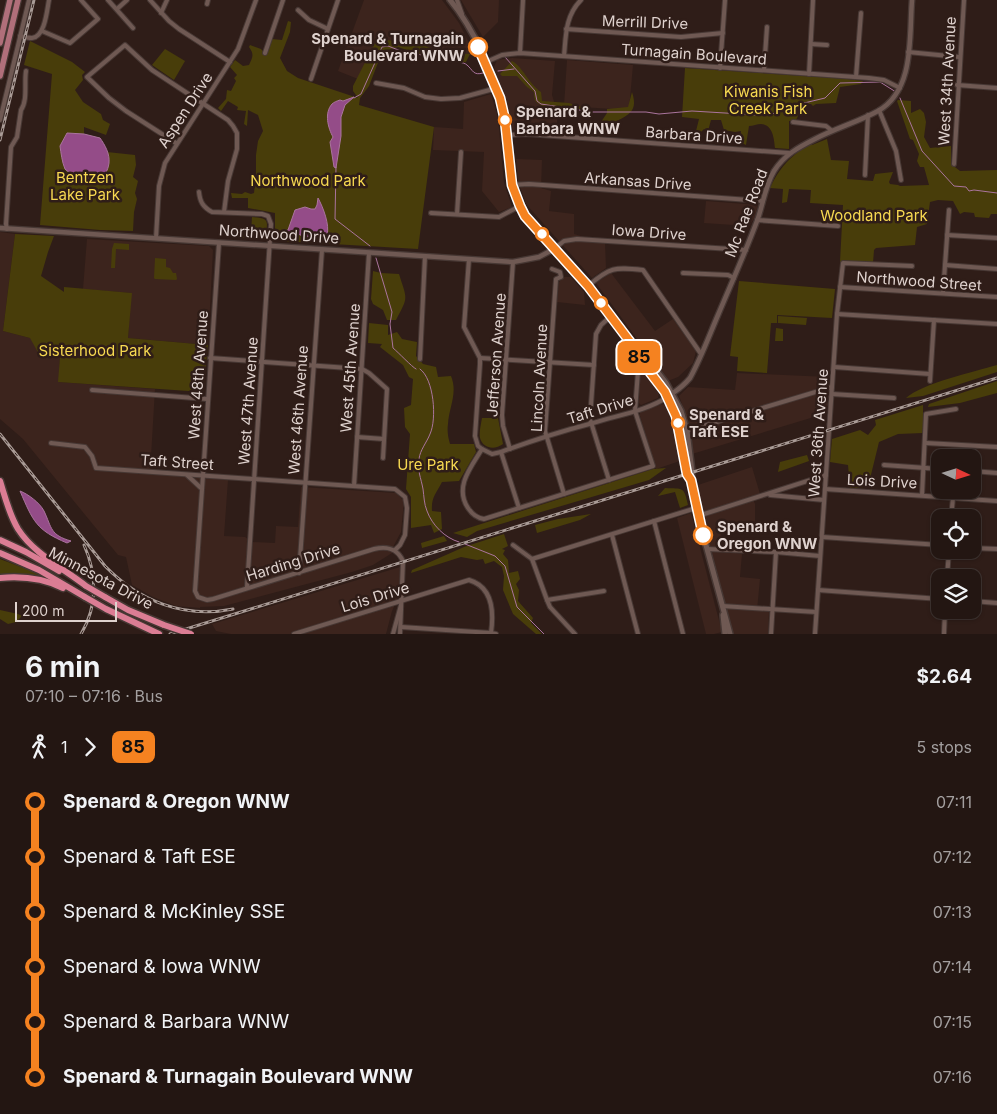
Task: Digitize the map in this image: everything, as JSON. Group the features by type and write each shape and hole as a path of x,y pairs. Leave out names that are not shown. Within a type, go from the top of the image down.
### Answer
{"highway":[{"path":"0,481 11,515 25,539 38,551 86,586"},
{"name":"Minnesota Drive","path":"0,540 26,552 128,610 191,634"},
{"name":"Minnesota Drive","path":"0,553 39,570 106,609 156,633"},
{"path":"0,578 43,580 85,597"}],"main road":[{"path":"0,43 10,0"},
{"path":"0,76 18,0"},
{"path":"453,0 486,62 497,88 504,115 512,185 520,206 525,216 588,286 611,316 674,408 687,474 691,480"},
{"path":"636,350 643,352 673,393 681,411 687,431 692,472 691,480 696,508 722,606 724,634"},
{"path":"723,612 730,634"}],"street":[{"path":"0,120 29,0"},
{"path":"20,36 32,38 39,35 42,31 49,0"},
{"path":"42,31 70,43 98,19 81,0"},
{"path":"108,0 133,28"},
{"path":"117,9 127,0"},
{"path":"150,0 179,29 230,62"},
{"path":"161,13 167,0"},
{"name":"Aspen Drive","path":"156,238 161,178 165,163 241,43 256,0"},
{"path":"265,53 283,0"},
{"path":"312,79 338,0"},
{"path":"520,53 523,0"},
{"path":"564,56 566,29 570,15 581,0"},
{"path":"720,68 725,0"},
{"path":"809,74 813,0"},
{"path":"900,88 905,74 908,52 912,0"},
{"name":"West 34th Avenue","path":"954,164 957,85 964,0"},
{"path":"298,10 308,20 328,29"},
{"path":"856,77 861,13"},
{"path":"764,70 768,27"},
{"name":"Merrill Drive","path":"566,29 681,37 723,33"},
{"path":"811,44 827,45"},
{"path":"176,143 120,107 88,76 125,45 152,70 228,120 236,133 237,149 228,181 224,212 212,212 205,208 200,199 199,192"},
{"path":"908,52 959,58"},
{"name":"Turnagain Boulevard","path":"486,62 502,55 520,53 856,77 884,80 900,88"},
{"path":"7,229 12,147 17,137 20,110 23,106 26,90 24,86 26,70"},
{"path":"376,83 404,88 425,97 441,99 460,98 497,88"},
{"path":"957,85 997,88"},
{"name":"Mc Rae Road","path":"667,397 689,379 701,354 746,250 773,172 790,153 831,130 879,110 891,101 900,88"},
{"path":"879,110 896,151 901,180"},
{"path":"865,175 868,115"},
{"path":"794,122 826,126 831,130"},
{"name":"Barbara Drive","path":"506,135 527,134 790,153"},
{"path":"457,214 460,152"},
{"name":"Arkansas Drive","path":"512,185 529,184 763,201"},
{"path":"431,213 499,216 520,206"},
{"path":"943,294 949,210"},
{"name":"West 47th Avenue","path":"224,212 262,214 268,216 271,224 247,587"},
{"path":"757,220 838,226"},
{"name":"Northwood Drive","path":"0,228 514,262 540,257 554,248"},
{"path":"947,235 997,238"},
{"name":"Iowa Drive","path":"554,248 564,241 577,239 746,250"},
{"name":"West 48th Avenue","path":"198,598 195,583 219,242"},
{"name":"West 46th Avenue","path":"299,572 322,250"},
{"name":"West 45th Avenue","path":"354,486 369,253"},
{"path":"420,359 425,256"},
{"path":"469,259 464,327 480,358 476,436 478,446 482,449 466,475 462,491 470,512 480,518 484,519 653,466 634,411 639,358"},
{"name":"Jefferson Avenue","path":"510,449 502,420 514,262"},
{"name":"West 36th Avenue","path":"815,634 837,314 843,263 912,266"},
{"path":"945,265 997,269"},
{"path":"588,286 609,270 615,268 643,270 701,354"},
{"name":"Lincoln Avenue","path":"552,269 560,272 561,277 556,279 546,438 564,494"},
{"path":"683,273 734,278"},
{"name":"Northwood Street","path":"840,286 997,297"},
{"path":"837,314 997,324"},
{"path":"609,480 591,423 598,330 611,316"},
{"path":"930,381 934,320"},
{"path":"210,358 362,369 369,373 383,384 388,391 383,458"},
{"path":"480,358 594,365"},
{"path":"834,367 930,374"},
{"path":"680,433 832,387"},
{"path":"92,390 207,399"},
{"path":"832,394 894,398"},
{"name":"Taft Drive","path":"482,449 492,454 501,452 634,411 660,402 667,397"},
{"path":"922,495 926,414 956,409"},
{"path":"357,437 384,439"},
{"path":"926,442 997,447"},
{"name":"Taft Street","path":"51,443 85,447 92,456 96,468 398,490 403,494 407,503 405,535 395,550"},
{"path":"501,452 519,508"},
{"path":"884,464 931,468"},
{"path":"981,472 997,473"},
{"path":"187,475 202,489"},
{"name":"Lois Drive","path":"698,516 826,475"},
{"name":"Lois Drive","path":"825,489 931,496"},
{"name":"Lois Drive","path":"768,495 824,500"},
{"name":"Lois Drive","path":"968,499 997,501"},
{"path":"532,559 696,508"},
{"path":"654,522 683,634"},
{"path":"612,535 638,634"},
{"path":"822,537 931,545"},
{"path":"513,544 532,559 550,607 575,634"},
{"name":"Harding Drive","path":"198,598 213,599 374,549 389,547 395,550"},
{"path":"981,548 997,549"},
{"path":"706,549 820,556"},
{"path":"395,550 403,561 400,634"},
{"path":"770,634 776,552"},
{"name":"Lois Drive","path":"294,634 469,580 476,582 490,600 493,612 494,633"},
{"path":"818,590 931,599"},
{"path":"547,600 604,591"},
{"path":"393,634 402,600"},
{"path":"981,602 997,603"},
{"path":"722,606 816,612"},
{"path":"944,634 945,619"},
{"path":"401,627 494,633"}],"shaded area":[{"path":"364,0 442,0 459,23 474,53 473,55 441,52 403,37 398,41 378,39 358,79 338,71"},
{"path":"461,0 499,0 498,22 483,37"},
{"path":"512,58 555,61 552,95 557,111 557,132 513,130 494,67 497,60"},
{"path":"567,60 633,65 629,110 564,106"},
{"path":"491,94 498,118 504,183 512,207 499,212 482,191 484,152 433,150 434,127 463,129 464,102"},
{"path":"354,97 345,105 341,117 341,136 336,168 334,167 330,142 333,137 328,125 328,112 335,102"},
{"path":"67,133 84,134 100,138 109,156 108,169 102,177 93,181 82,180 65,169 60,146"},
{"path":"516,159 542,160 541,188 551,191 549,211 574,214 574,234 605,243 606,268 592,278 526,204 518,181"},
{"path":"318,198 327,221 327,235 305,237 298,234 298,231 293,231 289,236 281,236 281,232 288,230 295,210 305,207 315,209"},
{"path":"706,201 758,205 755,217 749,226 704,223"},
{"path":"0,232 15,234 3,331 30,338 60,357 59,382 155,389 150,474 228,480 224,536 245,537 252,542 275,543 276,526 298,527 301,487 396,493 404,501 401,532 392,553 373,565 352,572 224,606 200,608 176,606 153,597 132,585 126,557 118,555 23,439 0,419"},
{"path":"87,239 209,246 213,250 208,345 128,338 131,293 83,289"},
{"path":"611,273 655,331 673,319 696,351 693,363 678,377 668,381 596,283"},
{"path":"564,277 571,277 584,292 585,305 557,302 559,282"},
{"path":"643,370 659,394 658,398 641,405 639,403 640,375"},
{"path":"737,373 828,377 827,413 692,454 689,423 679,396 688,387 735,390"},
{"path":"661,404 666,405 675,433 680,461 656,469 640,412"},
{"path":"752,467 760,494 752,497 755,504 755,523 721,530 722,551 742,554 740,577 760,579 757,610 769,611 768,634 733,634 695,486"},
{"path":"20,491 40,505 55,533 71,541 67,543 42,529 32,517"},
{"path":"691,513 722,632 714,634 706,634 677,518"},
{"path":"400,567 399,596 392,611 386,634 231,634 216,631 212,624"}],"green space":[{"name":"Northwood Park","path":"288,21 291,22 290,32 280,58 287,71 298,78 358,98 353,91 353,86 377,39 398,41 403,37 441,52 470,54 466,62 458,63 433,59 398,47 384,51 369,86 360,98 359,105 434,127 418,249 281,241 275,234 275,213 248,208 248,198 232,198 231,193 254,193 258,141 263,131 258,115 248,110 247,126 244,124 246,111 237,110 238,107 228,101 221,111 218,108 226,99 227,90 231,91 236,81 234,78 237,75 230,67 235,60 243,66 249,65 252,56 250,45 261,49 266,55 272,39 282,40"},
{"name":"Bentzen Lake Park","path":"30,41 72,62 85,72 82,75 83,80 75,90 83,102 101,114 103,120 110,124 106,135 84,127 84,134 100,138 107,152 135,155 136,165 133,177 138,181 135,193 137,199 133,231 40,225 52,74 24,65"},
{"path":"165,49 185,61 174,80 152,65"},
{"path":"512,61 516,63 541,92 542,101 569,103 588,109 559,109 538,104 534,92 517,76 502,76 500,74"},
{"name":"Kiwanis Fish Creek Park","path":"685,68 863,81 861,84 840,87 836,103 816,104 813,106 811,104 804,104 796,120 789,121 789,149 775,148 770,130 761,124 749,126 746,145 740,142 741,131 724,130 721,120 711,120 708,131 704,129 700,133 696,131 699,119 682,117"},
{"path":"632,92 634,106 629,114 608,127 601,122 607,113 607,109 628,107"},
{"name":"Woodland Park","path":"898,100 911,101 911,113 920,109 924,113 926,122 924,137 930,148 951,146 951,164 960,171 997,170 997,214 991,214 989,218 975,217 974,213 964,212 960,214 953,201 938,200 930,202 927,224 917,227 915,245 876,248 874,250 873,263 840,262 843,205 810,203 811,190 789,189 787,202 782,203 783,189 770,188 782,168 792,157 811,144 827,139 831,160 849,161 847,179 873,181 875,174 893,172 890,184 900,186 929,185 924,167 920,167 917,161 919,154 913,140 910,139"},
{"path":"252,217 262,218 266,221 265,237 243,238 244,232 251,232"},
{"name":"Sisterhood Park","path":"15,234 54,236 41,276 64,292 64,287 132,293 128,338 208,345 203,392 58,382 60,357 40,356 30,338 3,331"},
{"path":"114,243 129,244 129,250 116,249 115,268 111,268 112,249"},
{"path":"155,258 166,259 166,267 170,268 173,273 176,273 176,280 154,278"},
{"path":"373,271 399,274 404,289 405,302 396,320 387,320 383,310 373,304 371,299"},
{"path":"739,281 835,289 832,318 777,315 777,323 771,323 767,373 737,371 738,357 730,356"},
{"path":"778,316 807,318 806,325 778,323"},
{"name":"Ure Park","path":"369,323 388,325 388,335 397,332 402,339 417,342 416,356 423,364 436,367 438,377 451,376 454,388 448,427 450,444 474,444 476,452 459,481 442,482 434,496 432,511 441,512 442,529 434,533 431,525 411,528 411,497 406,489 410,434 405,427 404,408 411,405 413,379 409,377 403,365 380,347 382,344 368,343"},
{"path":"776,328 783,329 783,341 775,341"},
{"path":"997,365 997,372 923,396 906,398 936,383"},
{"path":"997,381 997,393 960,403 928,407 929,404"},
{"path":"923,405 923,433 898,434 879,442 868,487 850,488 848,465 830,462 832,439 860,430 868,435 876,425 875,420"},
{"path":"482,418 498,418 503,444 493,448 486,446 482,442 480,428"},
{"path":"807,455 809,461 778,472 780,462"},
{"path":"666,468 649,480 477,531 467,537 453,533 653,469"},
{"path":"665,488 682,490 688,505 680,508 675,492 658,496"},
{"path":"591,514 580,520 537,533 535,525"},
{"path":"504,534 508,546 502,549 505,550 503,554 508,560 509,573 518,571 520,579 516,584 519,590 518,601 533,618 531,623 542,634 536,634 513,614 503,590 504,576 502,567 494,561 485,564 483,559 477,560 461,557 411,573 412,570 464,547"},
{"path":"444,536 447,541 422,548 421,543"},
{"path":"0,559 29,570 47,579 0,576"},
{"path":"0,610 22,616 16,622 8,624 0,619"}],"waterway":[{"path":"354,98 361,94 382,47 388,46 401,51 463,63 475,73 483,73"},
{"path":"505,57 535,91 537,101 541,104 592,112 646,112 659,114 692,111 758,115 779,113"},
{"path":"498,71 514,69"},
{"path":"784,113 800,104 825,98 840,83 880,82 896,92"},
{"path":"900,98 922,151 954,186 966,187 969,191 997,193"},
{"path":"336,167 335,219 370,246"},
{"path":"376,258 392,312 390,324 393,348 416,369"},
{"path":"420,369 428,381 434,409 432,427 421,452 419,463 425,506 432,521 440,530 459,542"},
{"path":"465,544 495,556 505,566 517,607 544,634"}],"railway":[{"path":"0,140 34,0"},
{"path":"170,634 997,378"},
{"path":"0,434 105,566 132,589 148,598 180,609 197,611 233,609"},
{"path":"81,634 87,623 94,590 91,567 84,545"}],"bus line":[{"name":"85","path":"478,47 500,98 505,120 510,178 514,195 525,216 588,286 631,343 639,358 661,386 674,408 687,474 691,480 703,535"}],"place":[{"name":"Spenard & Turnagain Boulevard WNW","path":"478,47"},
{"name":"Spenard & Barbara WNW","path":"505,120"},
{"name":"Spenard & Taft ESE","path":"678,423"},
{"name":"Spenard & Oregon WNW","path":"703,535"}]}
